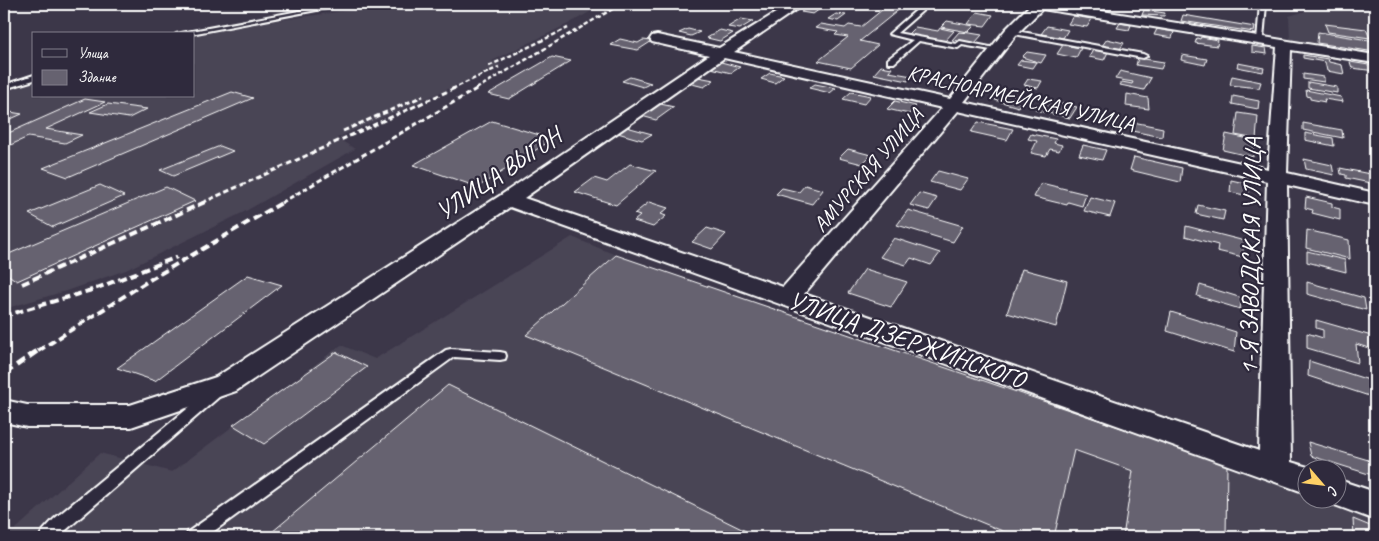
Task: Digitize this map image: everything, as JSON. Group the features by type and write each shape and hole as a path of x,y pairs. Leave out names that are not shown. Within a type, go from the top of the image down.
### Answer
{"street":[{"name":"УЛИЦА ВЫГОН","path":"4,411 27,416 131,416 226,384 508,199 722,52 798,4"},
{"path":"1038,4 1375,59"},
{"name":"АМУРСКАЯ УЛИЦА","path":"788,297 953,106 1011,32 1038,4"},
{"name":"КРАСНОАРМЕЙСКАЯ УЛИЦА","path":"657,39 1375,199"},
{"name":"1-Я ЗАВОДСКАЯ УЛИЦА","path":"1274,468 1277,177 1284,44"},
{"name":"УЛИЦА ДЗЕРЖИНСКОГО","path":"508,199 1296,476"},
{"path":"1346,496 1375,506"}],"lane":[{"path":"191,32 344,4"},
{"path":"918,4 926,5 892,34 958,46 960,43 998,49"},
{"path":"1260,40 1263,4"},
{"path":"1011,32 1143,56"},
{"path":"891,61 918,39"},
{"path":"4,88 32,78"},
{"path":"194,537 451,353 500,356"},
{"path":"48,537 60,524 226,384"}],"shaded area":[{"path":"395,4 604,4 570,23 492,61 502,65 337,138 355,149 244,212 126,270 66,291 4,309 4,92 32,82 32,98 195,98 195,35 272,21"},
{"path":"1330,4 1375,4 1375,54 1290,40 1289,16"},
{"path":"572,237 616,255 1227,464 1296,491 1296,508 1338,508 1375,522 1375,537 7,537 100,453 172,472 341,345 375,359"}],"building":[{"path":"759,4 777,6 771,10 754,7"},
{"path":"813,4 827,4 813,14 801,12"},
{"path":"1197,4 1223,4 1221,9"},
{"path":"888,5 901,8 860,41 878,45 851,68 818,61 848,37 835,35 838,32 815,28 821,24 845,28 849,25 861,27"},
{"path":"1144,10 1165,13 1164,16 1142,15"},
{"path":"977,12 993,15 985,26 968,24"},
{"path":"836,14 846,15 838,21 828,19"},
{"path":"1183,15 1255,27 1254,32 1181,21"},
{"path":"1073,16 1092,19 1087,27 1068,24"},
{"path":"741,19 753,21 740,29 728,27"},
{"path":"947,21 974,26 968,32 941,27"},
{"path":"1120,23 1131,25 1129,30 1117,28"},
{"path":"1325,24 1366,29 1370,38 1328,32"},
{"path":"1047,26 1068,30 1063,38 1041,34"},
{"path":"915,27 938,31 940,28 954,31 945,41 907,35"},
{"path":"688,29 700,32 691,36 679,33"},
{"path":"1157,29 1174,32 1172,38 1154,35"},
{"path":"720,30 733,33 720,41 707,38"},
{"path":"959,32 982,35 974,44 952,40"},
{"path":"1318,32 1375,41 1375,52 1317,43"},
{"path":"1201,37 1218,40 1217,46 1195,43 1197,38 1200,39"},
{"path":"620,39 638,43 643,40 652,41 638,50 610,45"},
{"path":"1107,39 1124,43 1120,49 1102,46"},
{"path":"1063,45 1081,48 1076,58 1057,54"},
{"path":"1252,46 1266,48 1267,54 1252,52"},
{"path":"1093,50 1108,52 1104,60 1089,57"},
{"path":"1027,52 1046,55 1041,63 1022,57"},
{"path":"1182,55 1207,59 1205,65 1181,60"},
{"path":"1303,55 1328,59 1329,62 1342,65 1344,74 1327,71 1325,62 1303,58"},
{"path":"552,57 571,61 509,99 488,94"},
{"path":"1138,58 1164,62 1161,69 1136,65"},
{"path":"1021,60 1036,62 1032,68 1017,65"},
{"path":"721,62 740,67 731,73 711,68"},
{"path":"1350,62 1375,66 1375,71 1352,68"},
{"path":"1238,63 1264,68 1263,72 1237,67"},
{"path":"881,66 892,68 889,72 912,76 908,81 874,74"},
{"path":"1120,71 1151,78 1144,90 1120,85 1122,82 1132,84 1133,82 1115,79"},
{"path":"770,73 784,76 775,83 761,79"},
{"path":"1303,74 1324,77 1324,82 1303,79"},
{"path":"1232,76 1261,82 1259,88 1230,85"},
{"path":"630,77 651,83 643,87 622,81"},
{"path":"698,77 714,80 704,87 688,83"},
{"path":"1028,79 1042,81 1038,88 1024,85"},
{"path":"1308,82 1337,87 1337,93 1308,88"},
{"path":"815,84 836,88 830,93 809,88"},
{"path":"1306,90 1341,97 1343,102 1324,99 1325,102 1310,99 1307,96"},
{"path":"232,92 253,98 68,177 43,168"},
{"path":"851,92 871,96 864,104 843,99"},
{"path":"1000,93 1024,97 1018,107 995,100"},
{"path":"1127,94 1148,98 1149,109 1126,106"},
{"path":"1233,96 1259,101 1258,109 1232,104"},
{"path":"85,99 105,102 46,129 82,135 65,143 28,137 4,148 4,135"},
{"path":"1043,100 1077,107 1070,118 1035,110"},
{"path":"895,101 916,106 909,114 887,109"},
{"path":"656,103 674,107 656,120 638,115"},
{"path":"108,104 147,109 129,118 90,112"},
{"path":"4,111 22,114 4,122"},
{"path":"1238,113 1258,116 1256,139 1235,135"},
{"path":"492,121 553,139 478,187 413,165"},
{"path":"978,122 1013,129 1007,140 971,132"},
{"path":"1133,122 1163,128 1162,137 1132,131"},
{"path":"1303,123 1342,130 1343,138 1303,130"},
{"path":"623,126 652,134 642,140 614,132"},
{"path":"1305,133 1333,138 1334,146 1305,140"},
{"path":"1031,134 1056,139 1054,143 1062,145 1059,151 1050,149 1046,156 1031,153 1037,141 1028,139"},
{"path":"1226,134 1254,140 1253,157 1223,150"},
{"path":"1083,145 1106,150 1102,160 1079,155"},
{"path":"220,146 233,151 173,176 160,170"},
{"path":"848,149 871,155 862,164 839,158"},
{"path":"1134,157 1182,168 1180,182 1130,170"},
{"path":"1304,159 1332,165 1334,175 1306,169"},
{"path":"630,164 656,171 616,205 575,192 594,178 607,182"},
{"path":"1340,168 1375,175 1375,184 1346,178 1346,175 1341,174"},
{"path":"938,171 968,179 960,190 930,182"},
{"path":"1231,180 1249,184 1249,196 1230,192"},
{"path":"1041,183 1086,194 1082,206 1068,202 1067,205 1034,197"},
{"path":"100,185 124,196 53,227 29,214"},
{"path":"805,185 823,190 812,204 776,194 782,188 799,192"},
{"path":"166,187 195,201 17,281 4,272 4,256"},
{"path":"919,193 937,198 929,210 910,205"},
{"path":"1090,197 1115,203 1110,217 1084,211"},
{"path":"1306,197 1332,203 1332,207 1340,209 1340,220 1312,213 1313,210 1305,208"},
{"path":"649,202 668,208 661,214 666,216 653,227 634,221 640,216 634,214"},
{"path":"1198,205 1225,211 1223,220 1196,214"},
{"path":"908,210 963,226 953,242 897,225"},
{"path":"1186,226 1245,241 1243,257 1217,251 1218,245 1185,236"},
{"path":"707,228 726,234 712,249 692,242"},
{"path":"1307,230 1349,240 1350,259 1306,248"},
{"path":"894,238 940,253 931,265 911,258 906,265 880,257"},
{"path":"1307,251 1345,260 1346,272 1307,262"},
{"path":"616,255 1227,464 1226,537 1123,537 1133,471 1074,450 1054,537 1017,537 526,335"},
{"path":"865,269 907,282 891,307 848,293"},
{"path":"1022,269 1067,281 1056,327 1007,313"},
{"path":"248,275 282,285 155,381 117,368"},
{"path":"1307,282 1364,298 1366,310 1307,294"},
{"path":"1200,285 1242,298 1240,309 1197,296"},
{"path":"1171,312 1236,332 1234,352 1167,331"},
{"path":"1316,320 1375,337 1375,350 1356,344 1358,363 1307,348 1307,333 1323,338 1323,330 1316,328"},
{"path":"336,352 367,367 264,444 233,425"},
{"path":"1309,361 1369,380 1369,396 1308,376"},
{"path":"448,385 758,537 266,537"},
{"path":"1308,442 1375,462 1375,476 1346,467 1346,458 1317,458 1311,456"},
{"path":"1353,519 1375,528 1375,537 1354,537"}],"railway":[{"path":"476,89 621,4"},
{"path":"489,66 568,28"},
{"path":"452,89 499,67"},
{"path":"202,203 455,88"},
{"path":"281,203 478,88"},
{"path":"343,131 423,96"},
{"path":"22,284 205,202"},
{"path":"38,351 151,279 283,202"},
{"path":"4,316 92,290 177,257"},
{"path":"4,374 40,349"}]}
